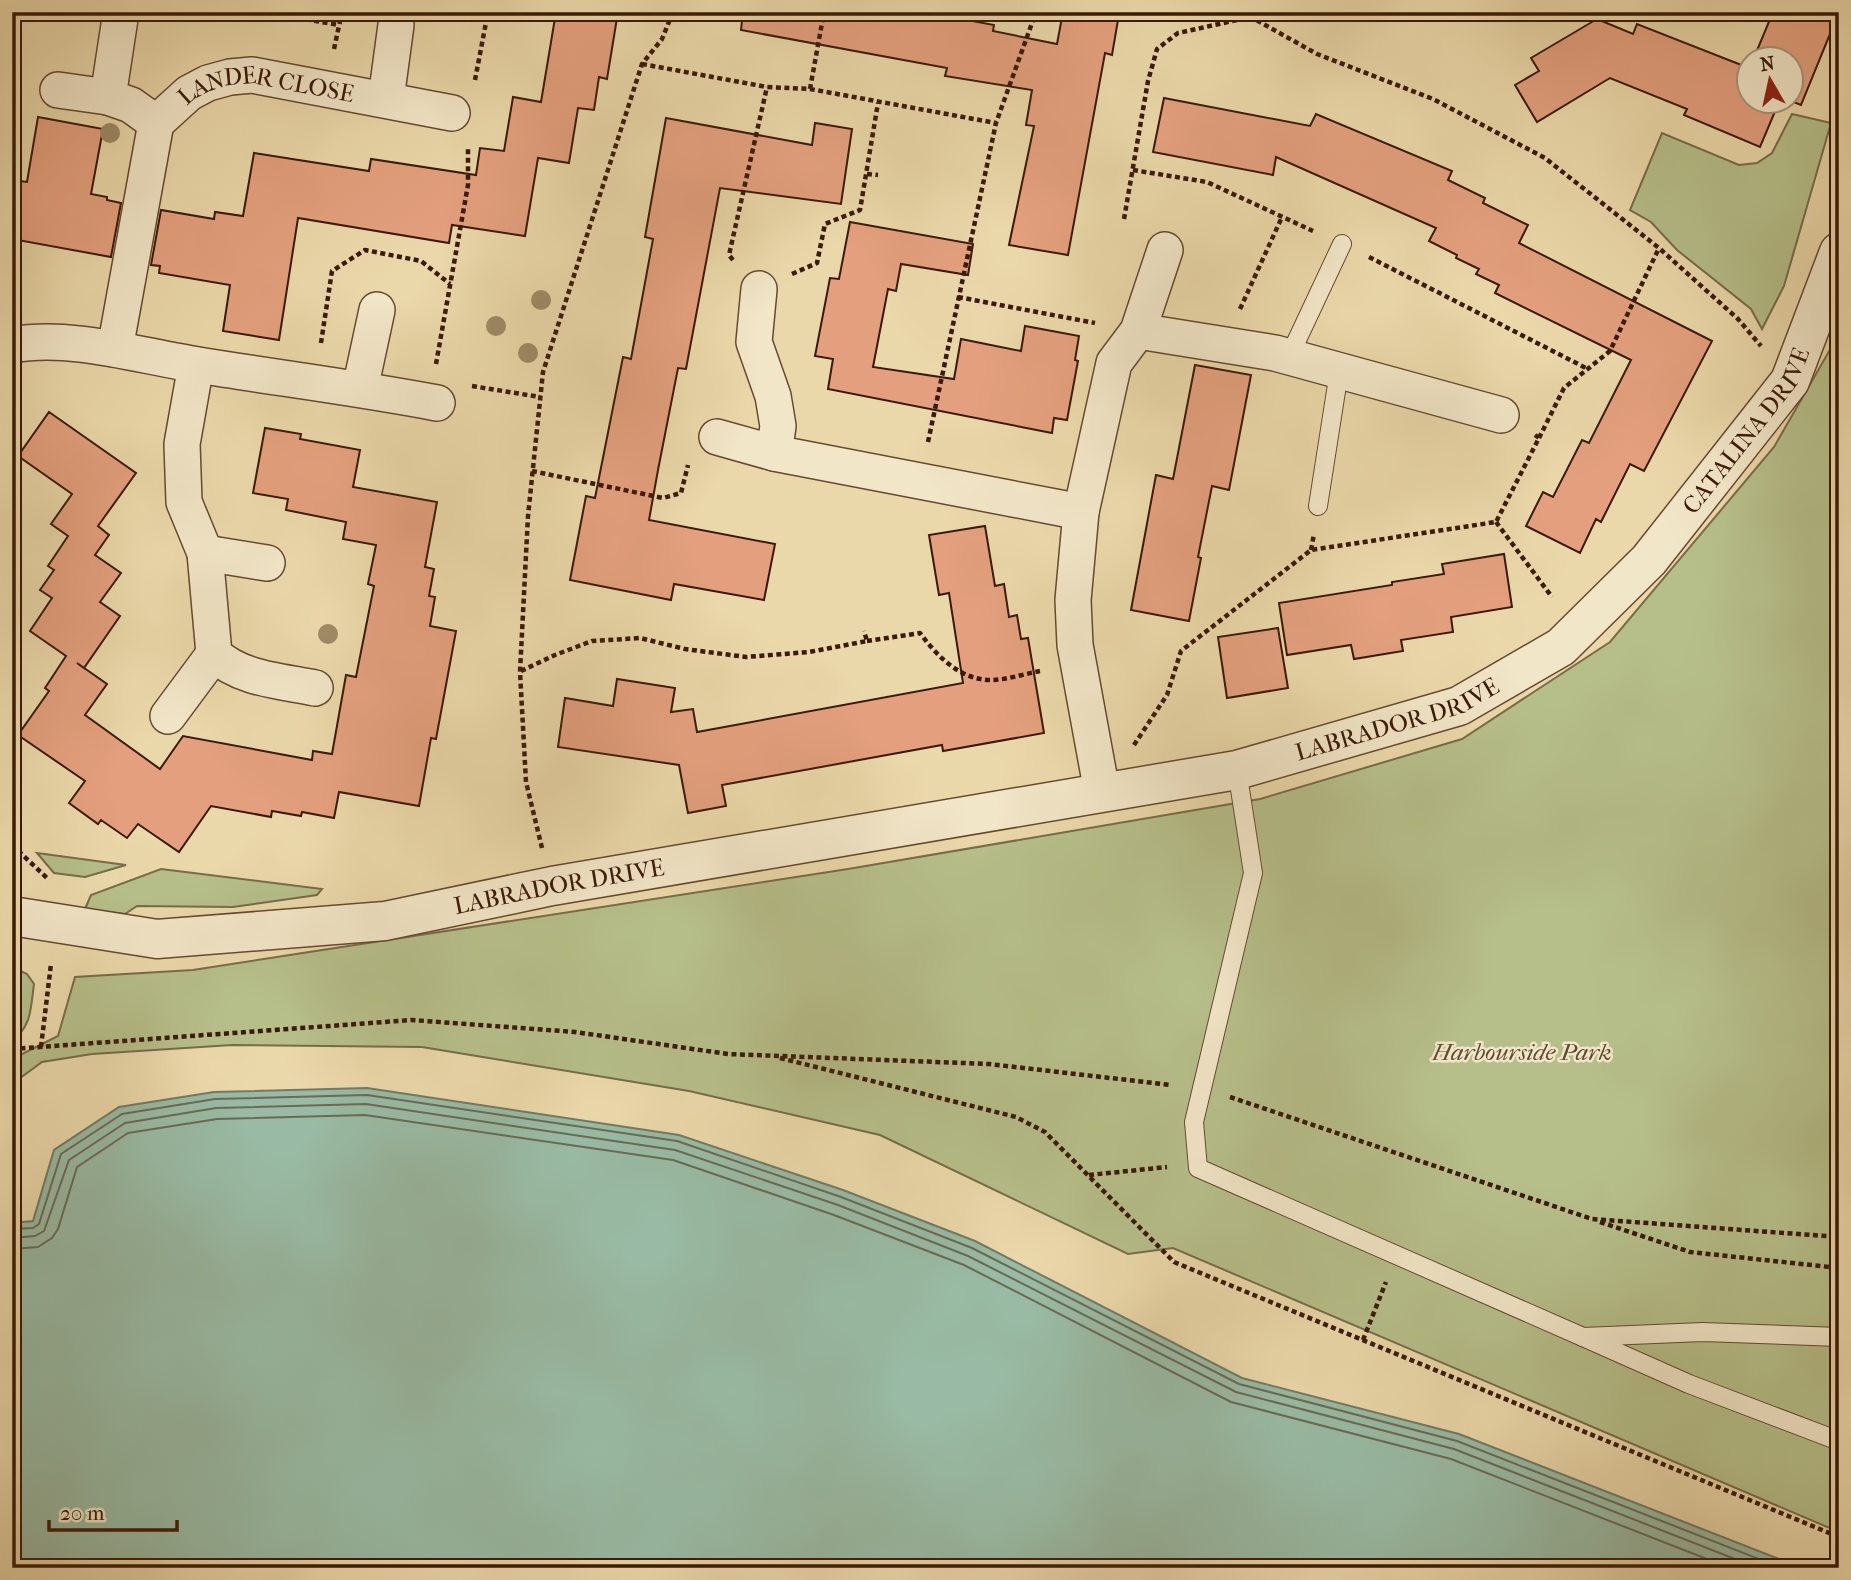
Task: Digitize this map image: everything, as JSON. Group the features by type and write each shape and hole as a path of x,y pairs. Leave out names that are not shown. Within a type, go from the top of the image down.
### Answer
{"street":[{"path":"108,97 121,12"},
{"name":"LANDER CLOSE","path":"386,99 396,25"},
{"name":"LANDER CLOSE","path":"115,349 156,123 188,93 208,83 252,75 386,99 460,116"},
{"name":"LANDER CLOSE","path":"58,90 108,97 131,105 156,123"},
{"path":"1102,792 1075,645 1073,600 1081,512 1114,363 1138,331 1165,250"},
{"name":"CATALINA DRIVE","path":"1649,560 1790,382 1839,252"},
{"path":"759,289 754,342 773,396 778,426 774,453"},
{"path":"360,389 377,310"},
{"path":"1138,331 1289,357 1501,415"},
{"path":"12,345 33,341 115,349 196,365 437,403"},
{"path":"196,365 183,443 184,502 205,553 214,654 222,662 246,674 315,688"},
{"path":"704,447 774,453 1081,512"},
{"path":"205,553 267,563"},
{"name":"LABRADOR DRIVE","path":"12,916 157,939 385,920 552,886 1237,770 1459,706 1561,647 1649,560"},
{"path":"168,716 214,654"}],"lane":[{"path":"1289,357 1342,244"},
{"path":"1318,506 1339,372"},
{"path":"1237,770 1253,873 1194,1122 1198,1168 1689,1384 1839,1441"},
{"path":"1583,1337 1703,1332 1839,1337"}],"path":[{"path":"264,12 339,25"},
{"path":"437,403 435,372 468,185 460,116 488,12"},
{"path":"552,886 526,782 520,672 532,471 543,372 642,64 662,39 673,12"},
{"path":"810,89 824,12"},
{"path":"920,481 996,123 1036,12"},
{"path":"1242,12 1317,54 1433,99 1545,158 1659,248 1738,319 1790,382"},
{"path":"1124,219 1148,81 1157,50 1178,33 1251,17"},
{"path":"642,64 767,87 810,89 996,123"},
{"path":"767,87 729,255 759,289 817,263 825,224 860,210 878,103"},
{"path":"867,174 878,176"},
{"path":"1224,344 1282,216"},
{"path":"1496,522 1564,388 1609,351 1659,248"},
{"path":"958,297 1138,331"},
{"path":"437,403 462,385 540,397"},
{"path":"1501,415 1539,438"},
{"path":"532,471 663,498 681,493 704,447"},
{"path":"1496,522 1577,630"},
{"path":"1102,792 1167,695 1181,651 1311,550 1496,522"},
{"path":"864,631 867,641"},
{"path":"520,672 555,655 592,642 640,638 685,649 746,657 810,652 920,633 935,654 961,673 989,680 1079,664"},
{"path":"41,1047 52,953"},
{"path":"12,1049 412,1020 575,1032 728,1054 989,1065 1202,1088 1690,1252 1839,1268"},
{"path":"770,1056 1016,1117 1045,1132 1174,1262 1839,1537"},
{"path":"1088,1175 1167,1167 1198,1168"},
{"path":"1592,1219 1839,1237"},
{"path":"1363,1340 1396,1255"}],"green space":[{"path":"1791,116 1831,123 1784,286 1762,329 1751,309 1677,250 1651,222 1630,210 1662,133 1739,165 1757,163 1772,153"},
{"name":"Harbourside Park","path":"1839,334 1839,1532 1173,1248 1128,1254 880,1135 689,1091 422,1047 232,1045 92,1054 42,1062 12,1084 12,1059 58,1036 75,977 193,970 848,869 1260,799 1462,739 1610,642 1774,447"},
{"path":"37,853 126,865 85,877 54,873"},
{"path":"161,869 322,889 317,895 233,907 137,906 125,914 85,909 91,895"},
{"path":"12,967 27,974 34,984 27,1022 19,1035 12,1039"}],"water":[{"path":"367,1088 679,1135 843,1190 975,1241 1242,1378 1459,1434 1802,1568 12,1568 12,1223 33,1221 54,1150 119,1107 214,1092"}],"building":[{"path":"556,12 618,12 607,79 599,77 594,110 578,108 569,163 538,158 525,236 452,225 449,243 298,218 279,340 223,331 230,285 159,273 160,266 151,265 161,210 214,219 215,212 243,216 254,153 369,171 371,159 476,175 480,148 504,151 513,97 541,102"},
{"path":"743,12 957,12 956,18 994,25 993,31 1057,44 1063,12 1118,20 1112,55 1105,53 1068,255 1009,245 1034,126 1026,125 1032,90 945,76 947,68 741,30"},
{"path":"1773,12 1839,12 1806,93 1806,46 1759,46"},
{"path":"1597,19 1633,34 1637,24 1736,63 1736,116 1773,116 1760,147 1684,115 1687,109 1610,78 1537,122 1515,85 1539,71 1531,58"},
{"path":"1164,98 1310,126 1316,114 1452,171 1448,180 1485,198 1483,203 1528,225 1519,243 1712,341 1644,471 1630,464 1601,522 1596,519 1580,553 1526,526 1543,492 1553,497 1582,440 1589,443 1631,360 1495,293 1499,285 1476,274 1479,269 1429,241 1436,228 1276,157 1273,175 1153,152"},
{"path":"38,117 103,129 91,194 121,203 111,257 12,239 12,180 27,182"},
{"path":"666,118 812,145 815,123 852,129 841,204 720,188 686,369 678,368 658,470 649,520 775,544 764,600 674,584 671,600 570,580 586,496 595,498 623,357 631,359 653,239 645,237"},
{"path":"850,222 973,244 968,275 901,264 896,291 888,289 873,367 954,379 961,339 1021,351 1025,326 1079,336 1075,360 1078,361 1067,420 1054,418 1052,433 828,389 833,359 815,356 830,278 839,279"},
{"path":"1195,365 1251,375 1229,490 1212,486 1189,621 1131,610 1156,475 1173,479"},
{"path":"49,412 136,473 98,526 109,535 95,555 121,573 100,602 120,616 84,668 107,684 85,715 160,769 183,736 312,760 313,751 332,754 346,675 356,677 374,586 368,584 376,545 343,539 346,522 286,510 288,499 253,493 265,428 301,434 300,439 360,450 353,487 437,502 425,567 434,569 429,596 435,597 430,626 456,631 436,739 431,738 419,806 339,792 334,818 302,812 301,816 272,811 271,817 211,806 179,852 138,824 127,838 101,820 98,824 69,803 85,781 18,735 49,691 45,688 66,656 30,631 52,598 40,590 54,570 48,566 68,536 51,524 72,494 18,456"},
{"path":"985,526 995,586 1004,584 1009,617 1017,615 1021,639 1028,638 1044,733 943,751 942,745 722,785 726,806 688,813 679,765 558,747 565,698 613,706 617,679 675,688 671,712 693,709 697,732 963,683 949,593 939,595 929,535"},
{"path":"1504,554 1512,607 1451,617 1453,632 1401,640 1403,651 1354,659 1351,645 1287,655 1279,603 1444,574 1442,564"},
{"path":"1278,628 1288,688 1227,698 1218,637"}]}
